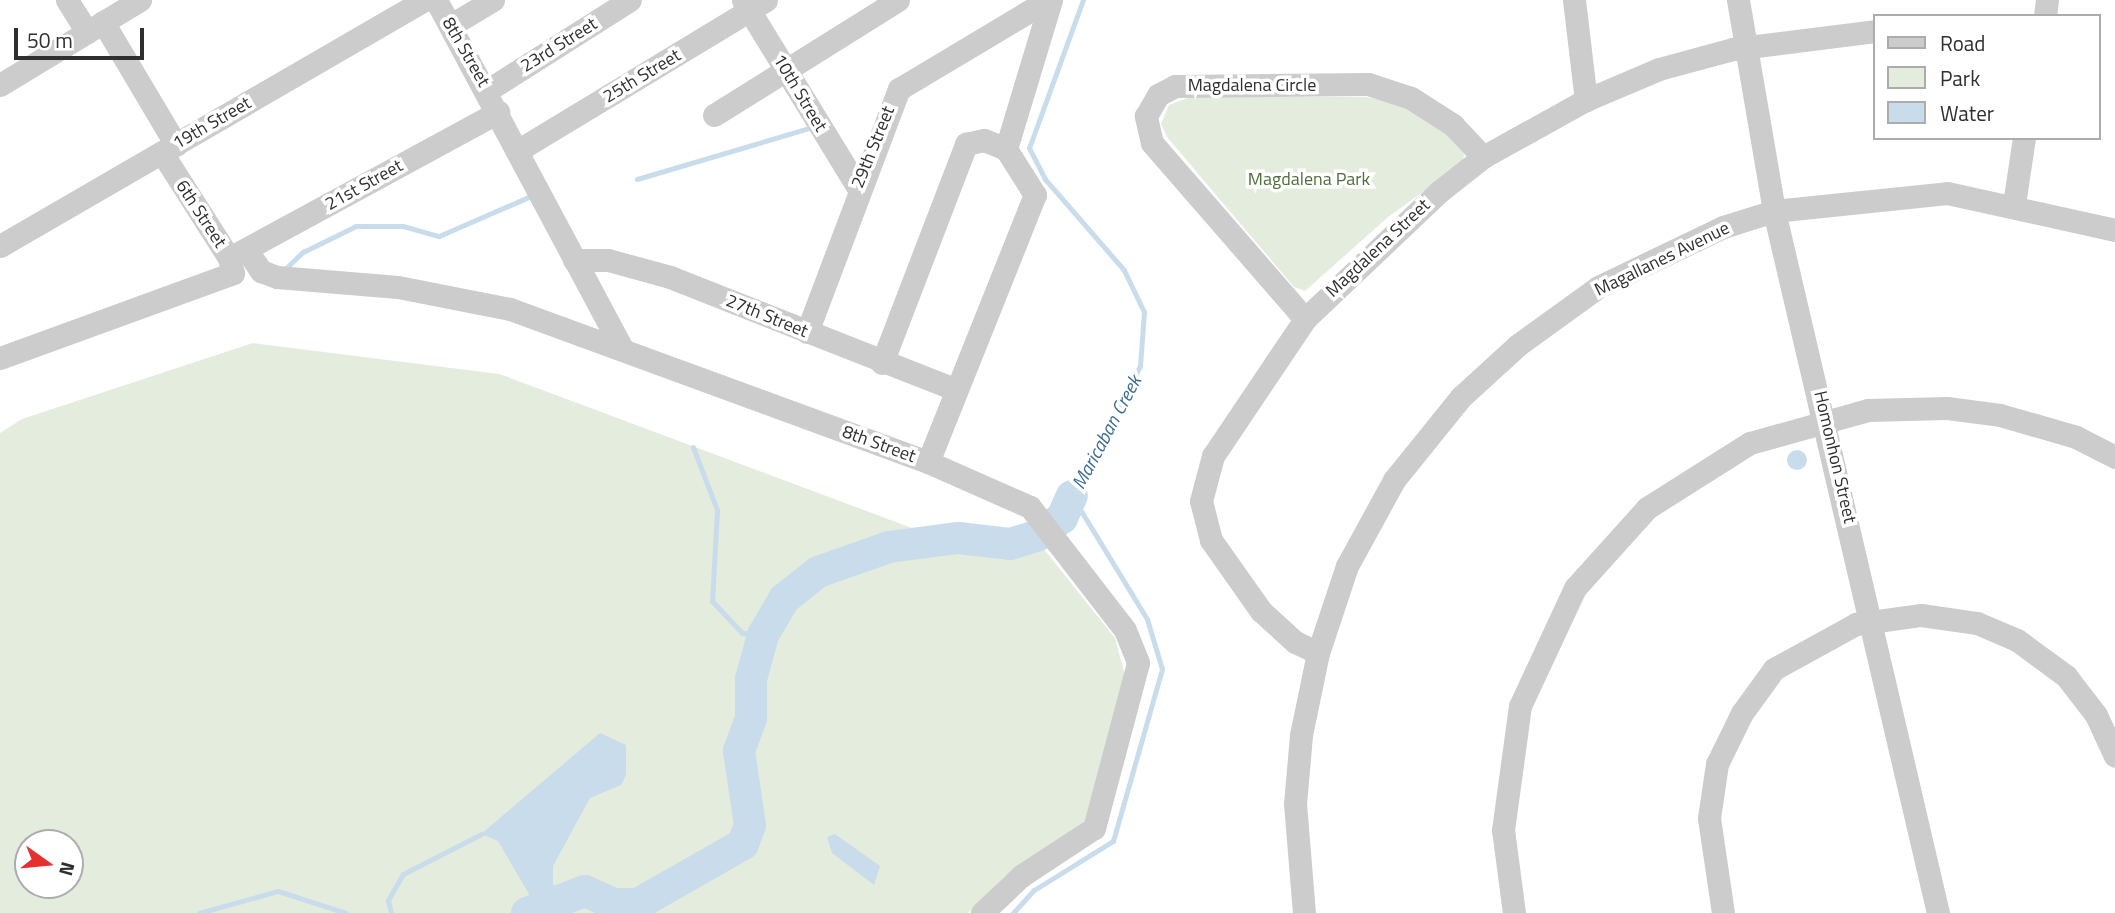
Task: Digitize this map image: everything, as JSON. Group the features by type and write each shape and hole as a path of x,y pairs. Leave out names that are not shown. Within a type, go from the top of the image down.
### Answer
{"street":[{"name":"6th Street","path":"67,0 95,27 235,261"},
{"path":"0,85 140,0"},
{"name":"19th Street","path":"0,246 424,0"},
{"name":"8th Street","path":"436,0 488,90 517,151 622,349 928,462 1034,512 1132,642 1136,675 1094,828 1021,876 982,913"},
{"path":"451,25 492,0"},
{"name":"23rd Street","path":"488,90 630,0"},
{"path":"714,115 898,0"},
{"name":"29th Street","path":"1006,149 1049,0"},
{"name":"29th Street","path":"807,332 857,186 899,89 1049,0"},
{"path":"1574,0 1586,100"},
{"name":"Homonhon Street","path":"1738,0 1774,211 1827,418 1938,913"},
{"name":"10th Street","path":"753,3 785,69 857,186"},
{"name":"25th Street","path":"517,151 753,3"},
{"name":"Magdalena Street","path":"1318,653 1295,642 1261,611 1211,540 1201,501 1213,456 1305,318 1400,223 1483,157 1586,100 1659,69 1744,47 1874,31"},
{"name":"Magdalena Circle","path":"1305,318 1152,143 1146,116 1158,95 1175,86 1368,84 1411,98 1452,125 1483,157"},
{"name":"21st Street","path":"0,358 235,261 498,112"},
{"path":"882,362 966,144 984,140 1006,149 1035,195 928,462"},
{"path":"2014,204 2024,140"},
{"name":"Magallanes Avenue","path":"1304,913 1294,804 1318,653 1347,566 1394,481 1461,397 1518,345 1598,287 1723,227 1774,211 1947,193 2014,204 2115,230"},
{"name":"27th Street","path":"575,260 608,260 670,276 955,389"},
{"path":"235,261 277,277 398,287 510,309 622,349"},
{"path":"1514,913 1503,830 1510,743 1532,669 1575,588 1616,536 1702,468 1750,443 1827,418 1913,407 2000,415 2115,457"},
{"path":"1723,913 1709,818 1717,764 1742,713 1774,669 1821,639 1871,619 1921,615 1977,623 2017,640 2066,676 2096,715 2115,756"}],"green space":[{"name":"Magdalena Park","path":"1190,97 1365,97 1409,105 1443,128 1464,154 1463,163 1388,217 1305,291 1294,287 1167,137 1161,124 1169,105"},
{"path":"253,343 499,374 963,547 1043,548 1115,638 1125,675 1086,820 1005,876 968,913 0,913 0,433 22,419"}],"water":[{"path":"1797,450 1804,453 1807,460 1804,467 1797,470 1790,467 1787,460 1790,453"},
{"path":"600,733 626,745 626,775 621,785 590,798 553,866 553,884 566,913 540,913 498,841 481,834"},
{"path":"835,834 880,866 874,885 832,853 827,837"}],"waterway":[{"name":"Maricaban Creek","path":"1013,913 1034,890 1113,841 1162,669 1147,619 1072,496 1140,366 1144,312 1124,270 1045,179 1029,148 1083,0"},
{"path":"637,179 809,128"},
{"path":"283,271 303,252 356,226 403,226 439,236 531,196"},
{"path":"693,447 717,510 712,601 742,633 763,635"},
{"path":"527,913 585,891 614,904 638,904 743,844 750,825 739,751 751,718 751,679 763,635 784,599 818,572 889,547 958,538 1010,544 1037,536 1062,518 1072,496"},
{"path":"391,913 388,900 403,874 481,834"},
{"path":"199,913 278,891 346,913"}]}
